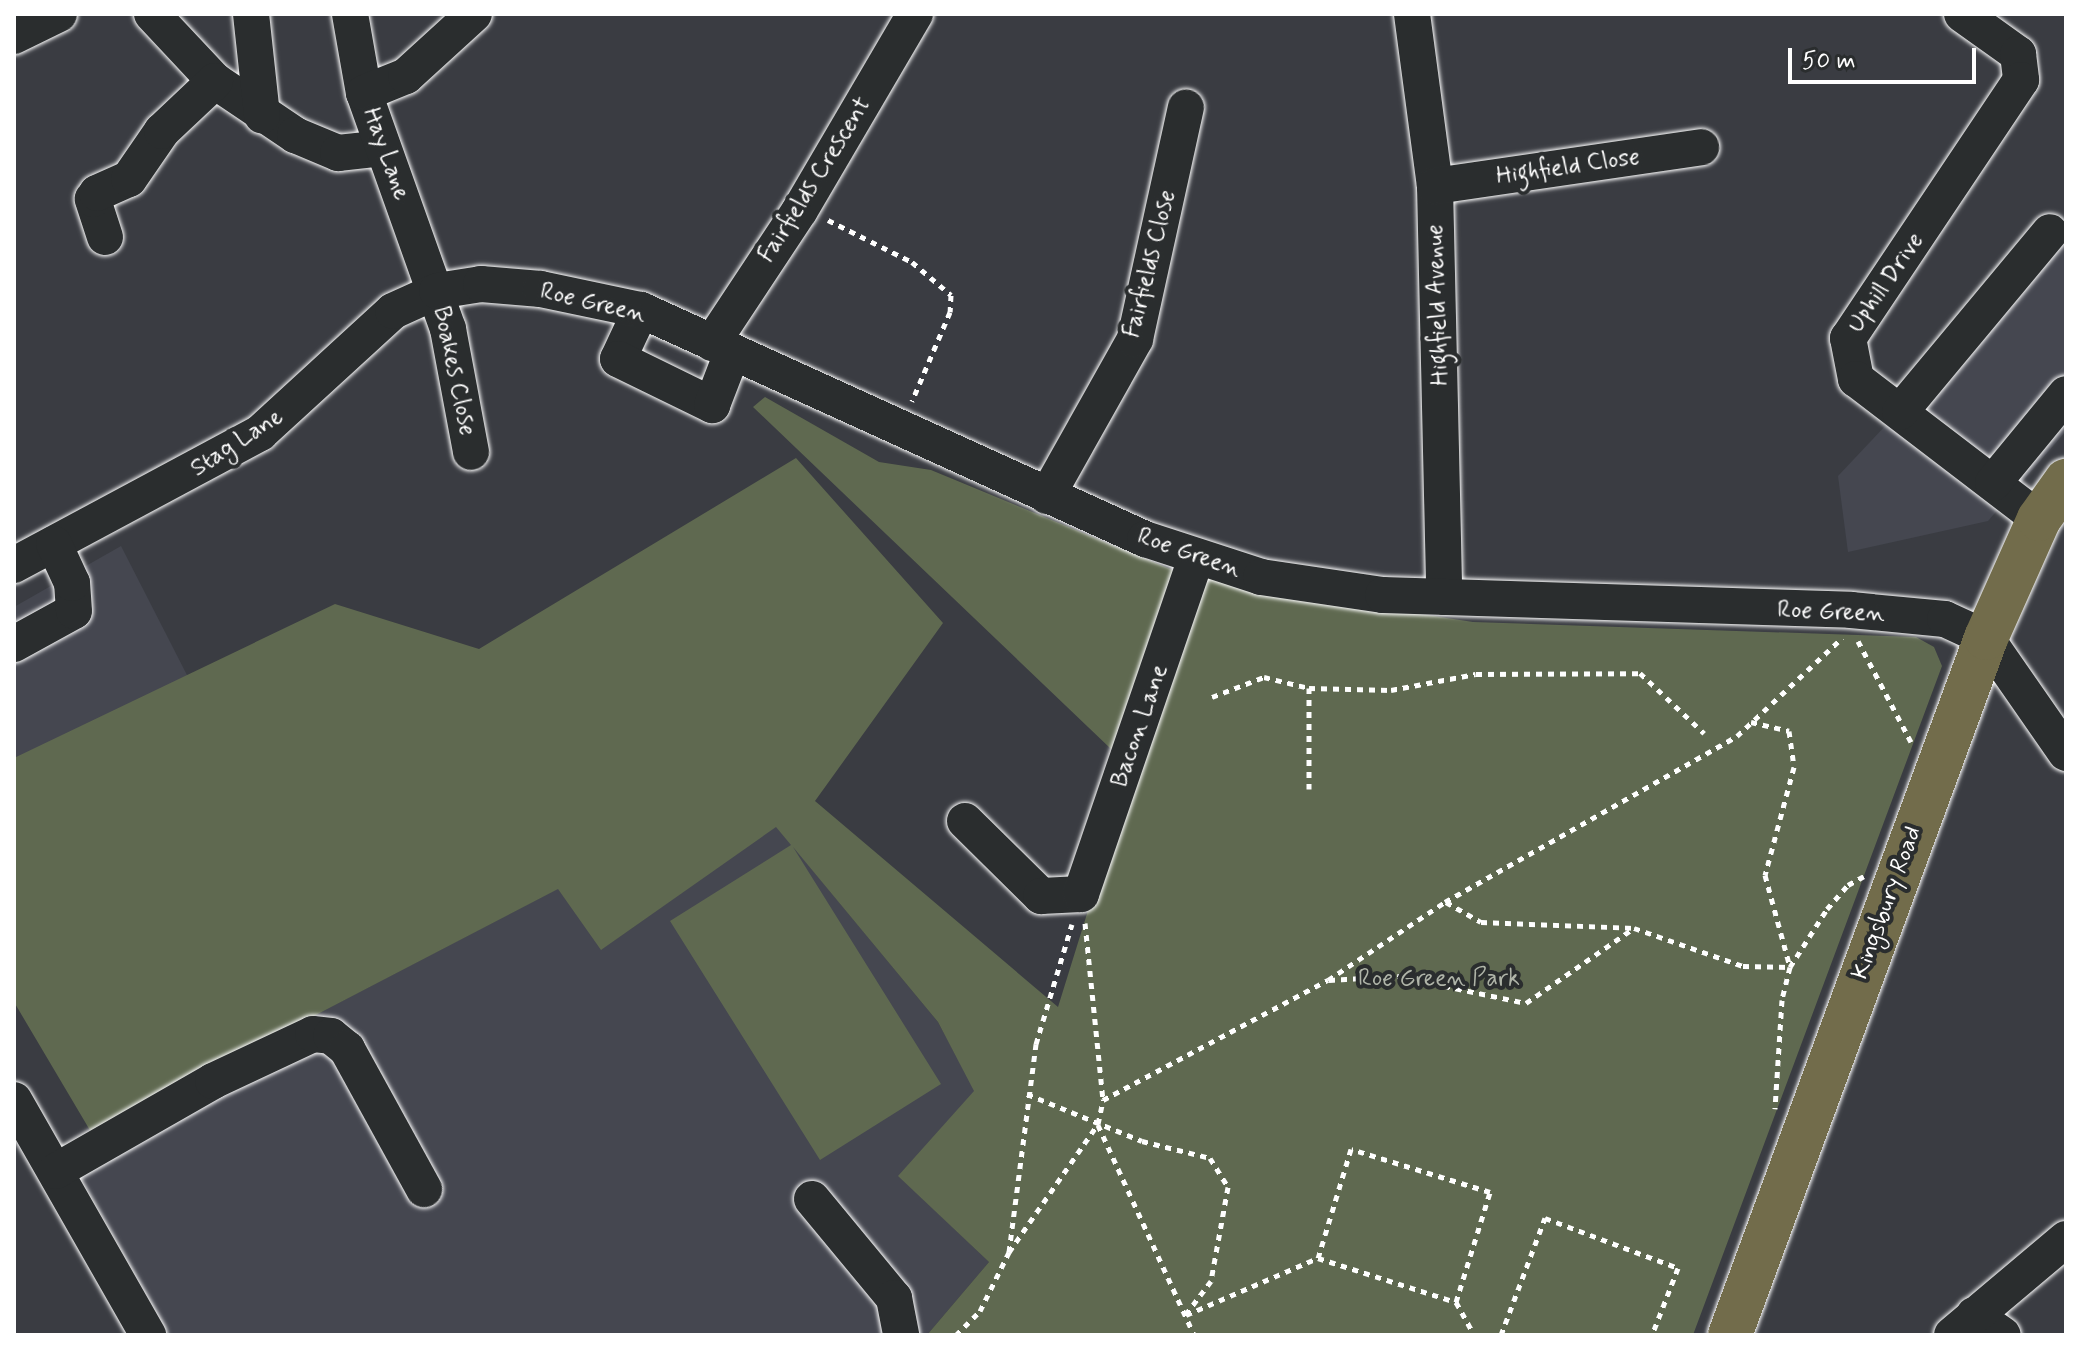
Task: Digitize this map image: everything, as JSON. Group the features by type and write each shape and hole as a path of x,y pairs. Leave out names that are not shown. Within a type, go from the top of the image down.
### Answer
{"main road":[{"name":"Kingsbury Road","path":"1730,1335 1986,638 2039,519 2066,481"}],"street":[{"path":"14,36 59,14"},
{"path":"152,14 215,81 262,115 338,153 383,148"},
{"path":"251,14 262,115"},
{"name":"Hay Lane","path":"350,14 364,93 437,291"},
{"path":"364,93 406,76 474,14"},
{"name":"Fairfields Crescent","path":"641,310 618,359 712,405 722,348 915,14"},
{"name":"Highfield Avenue","path":"1412,14 1435,186 1444,597"},
{"name":"Uphill Drive","path":"1962,14 2018,54 2021,80 1848,338 1856,379 2039,519"},
{"path":"105,237 93,199 97,193 129,179 162,131 215,81"},
{"name":"Fairfields Close","path":"1047,496 1135,339 1186,108"},
{"name":"Highfield Close","path":"1435,186 1701,147"},
{"path":"1900,412 2050,232"},
{"name":"Roe Green","path":"437,291 481,284 541,289 641,310 899,431 1196,558 1330,589 1444,597 1889,613 1945,619 1986,638"},
{"name":"Boakes Close","path":"437,291 471,452"},
{"name":"Stag Lane","path":"14,565 260,433 305,396 358,338 393,311 437,291"},
{"path":"1993,483 2066,394"},
{"path":"14,644 74,611 72,583 54,544"},
{"name":"Bacon Lane","path":"1081,894 1196,558"},
{"path":"1986,638 2066,753"},
{"path":"965,821 1041,896 1081,894"},
{"path":"56,1171 213,1081 313,1034 331,1036 347,1049 424,1189"},
{"path":"14,1100 148,1335"},
{"path":"812,1199 894,1298 901,1335"},
{"path":"1976,1328 2066,1239"}],"path":[{"path":"800,210 912,262 951,295 950,312 899,431"},
{"path":"1103,1100 1328,980 1445,902 1737,736 1851,627 1916,751"},
{"path":"1212,697 1264,677 1309,688 1391,690 1476,674 1640,673 1704,733"},
{"path":"1309,688 1309,789"},
{"path":"1751,722 1789,731 1794,767 1765,875 1790,967"},
{"path":"1774,1118 1782,1000 1790,967 1848,885 1871,871"},
{"path":"1009,1252 1027,1094 1036,1044 1081,894"},
{"path":"956,1335 980,1311 1009,1252 1098,1124 1103,1100 1081,894"},
{"path":"1445,902 1481,922 1634,928 1743,966 1790,967"},
{"path":"1328,980 1397,976 1526,1003 1634,928"},
{"path":"1027,1094 1098,1124 1210,1158 1228,1187 1211,1281 1186,1315"},
{"path":"1098,1124 1194,1335"},
{"path":"1318,1258 1351,1149 1490,1192 1456,1302"},
{"path":"1501,1335 1545,1218 1678,1268 1652,1335"},
{"path":"1186,1315 1318,1258 1456,1302 1474,1335"}],"shaded area":[{"path":"2066,234 2066,431 1988,521 1848,552 1838,476"},
{"path":"121,546 189,679 14,767 14,607"},
{"path":"776,826 938,1022 975,1091 899,1176 989,1262 927,1335 169,1335 69,1156 91,1132 559,888 602,949"}],"green space":[{"name":"Roe Green Park","path":"765,397 879,462 931,470 1175,571 1257,589 1473,622 1916,637 1934,647 1942,666 1693,1335 927,1335 989,1262 898,1176 974,1091 938,1022 793,847 941,1084 820,1160 670,921 791,845 776,827 601,950 558,889 91,1132 14,1002 14,758 335,604 479,649 796,458 943,623 815,801 1058,1007 1132,769 753,407"}]}
